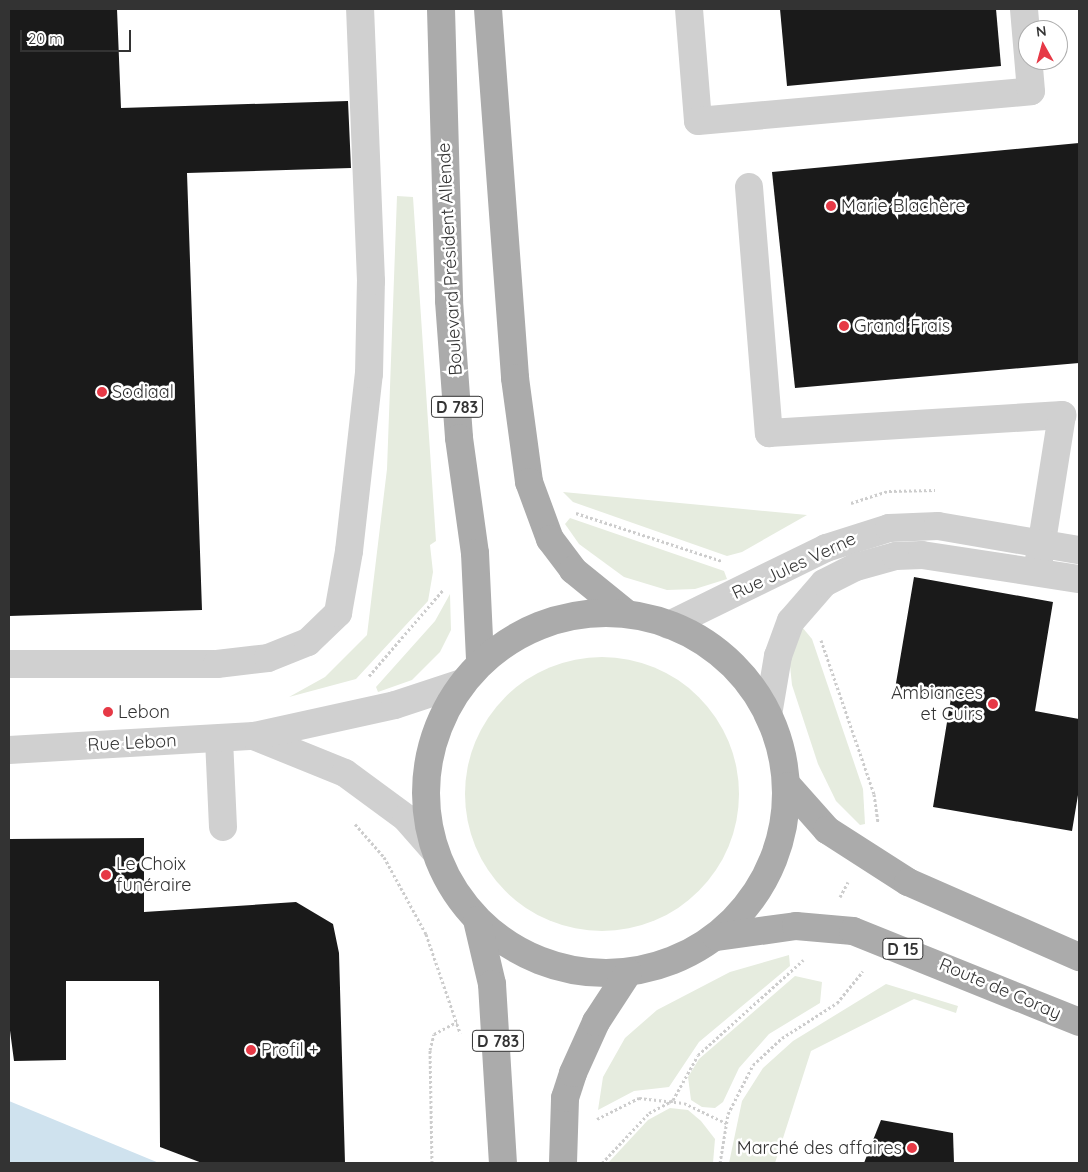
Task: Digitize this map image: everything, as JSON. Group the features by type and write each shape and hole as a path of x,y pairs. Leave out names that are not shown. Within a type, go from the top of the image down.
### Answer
{"main road":[{"name":"Boulevard Président Allende","path":"441,9 449,301 459,438 475,553 480,659"},
{"path":"488,9 515,378 529,482 550,539 585,581 626,614"},
{"path":"626,614 669,625 731,663 768,715 788,786 788,816 776,862 754,898 717,937 660,966 628,973 574,971 524,954 477,920 452,889 433,850 424,794 432,739 459,684 480,659 510,639 545,625 573,617 626,614"},
{"path":"788,786 827,830 863,855 935,895 1079,957"},
{"name":"D 783","path":"477,920 492,984 503,1163"},
{"name":"Route de Coray","path":"717,937 764,928 824,927 880,939 1079,1022"},
{"path":"563,1163 566,1098 583,1048 628,973"}],"street":[{"path":"9,664 217,664 268,658 308,642 338,613 348,559 369,365 372,281 360,9"},
{"path":"689,9 698,121 1031,92 1024,9"},
{"path":"749,187 769,433 1071,414 1037,572"},
{"name":"Rue Jules Verne","path":"669,625 826,548 868,532 938,526 1079,550"},
{"name":"Rue Jules Verne","path":"768,715 778,656 791,621 810,596 838,575 876,560 922,555 1079,579"},
{"name":"Rue Lebon","path":"9,750 254,736 395,705 459,684"},
{"name":"Rue Lebon","path":"254,736 345,773 406,818 433,850"},
{"path":"219,739 223,827"}],"path":[{"path":"602,1163 649,1113 673,1100 698,1055 794,971 824,927 879,826 874,794 818,631"},
{"path":"720,1163 726,1123 753,1065 768,1049 854,987 880,939"},
{"path":"432,1163 430,1050 434,1034 457,1022"},
{"path":"563,1135 639,1098 673,1100 726,1123"}],"shaded area":[{"path":"397,196 413,197 436,541 430,545 433,572 428,601 356,679 289,697 325,677 367,635 387,469"},
{"path":"563,492 807,515 742,552 727,556 573,502"},
{"path":"570,518 724,571 727,579 695,589 667,590 624,577 579,544 565,524"},
{"path":"450,594 451,630 440,652 412,680 378,692 376,687 435,621"},
{"path":"802,627 812,639 863,789 865,824 860,825 836,801 818,764 792,685 789,656"},
{"path":"602,657 629,660 654,667 678,680 699,697 716,718 729,742 736,767 739,794 736,821 729,846 716,870 699,891 678,908 654,921 629,928 602,931 575,928 550,921 526,908 505,891 488,870 475,846 468,821 465,794 468,767 475,742 488,718 505,697 526,680 550,667 575,660"},
{"path":"789,955 790,966 699,1042 669,1087 634,1091 598,1110 603,1077 625,1038 657,1010 730,972"},
{"path":"795,976 822,982 820,1003 769,1034 739,1068 723,1102 715,1108 702,1107 691,1100 688,1077 699,1059"},
{"path":"886,984 958,1006 956,1013 914,999 811,1051 775,1163 729,1163 742,1101 763,1068 793,1041"},
{"path":"670,1108 688,1110 701,1121 715,1139 713,1163 608,1163 648,1120"}],"water":[{"path":"9,1101 159,1163 9,1163"}],"building":[{"name":"Sodiaal","path":"9,9 117,9 121,108 348,101 351,168 187,173 202,610 9,616"},
{"path":"780,9 996,9 1001,66 787,86"},
{"path":"1079,143 1079,363 795,388 772,172"},
{"name":"Ambiances et Cuirs","path":"914,577 1053,602 1035,711 1079,719 1079,789 1072,831 933,807 951,698 895,689"},
{"name":"Profil +","path":"144,838 144,912 296,902 333,924 339,953 345,1163 202,1163 160,1147 159,981 66,981 66,1060 14,1061 9,1023 9,839"},
{"name":"Marché des affaires","path":"881,1120 953,1133 954,1163 864,1163"}],"place":[{"name":"Marie Blachère","path":"831,206"},
{"name":"Grand Frais","path":"844,326"},
{"name":"Sodiaal","path":"102,392"},
{"name":"Ambiances et Cuirs","path":"993,704"},
{"name":"Lebon","path":"108,712"},
{"name":"Le Choix funéraire","path":"106,875"},
{"name":"Profil +","path":"251,1050"},
{"name":"Marché des affaires","path":"912,1148"}]}
